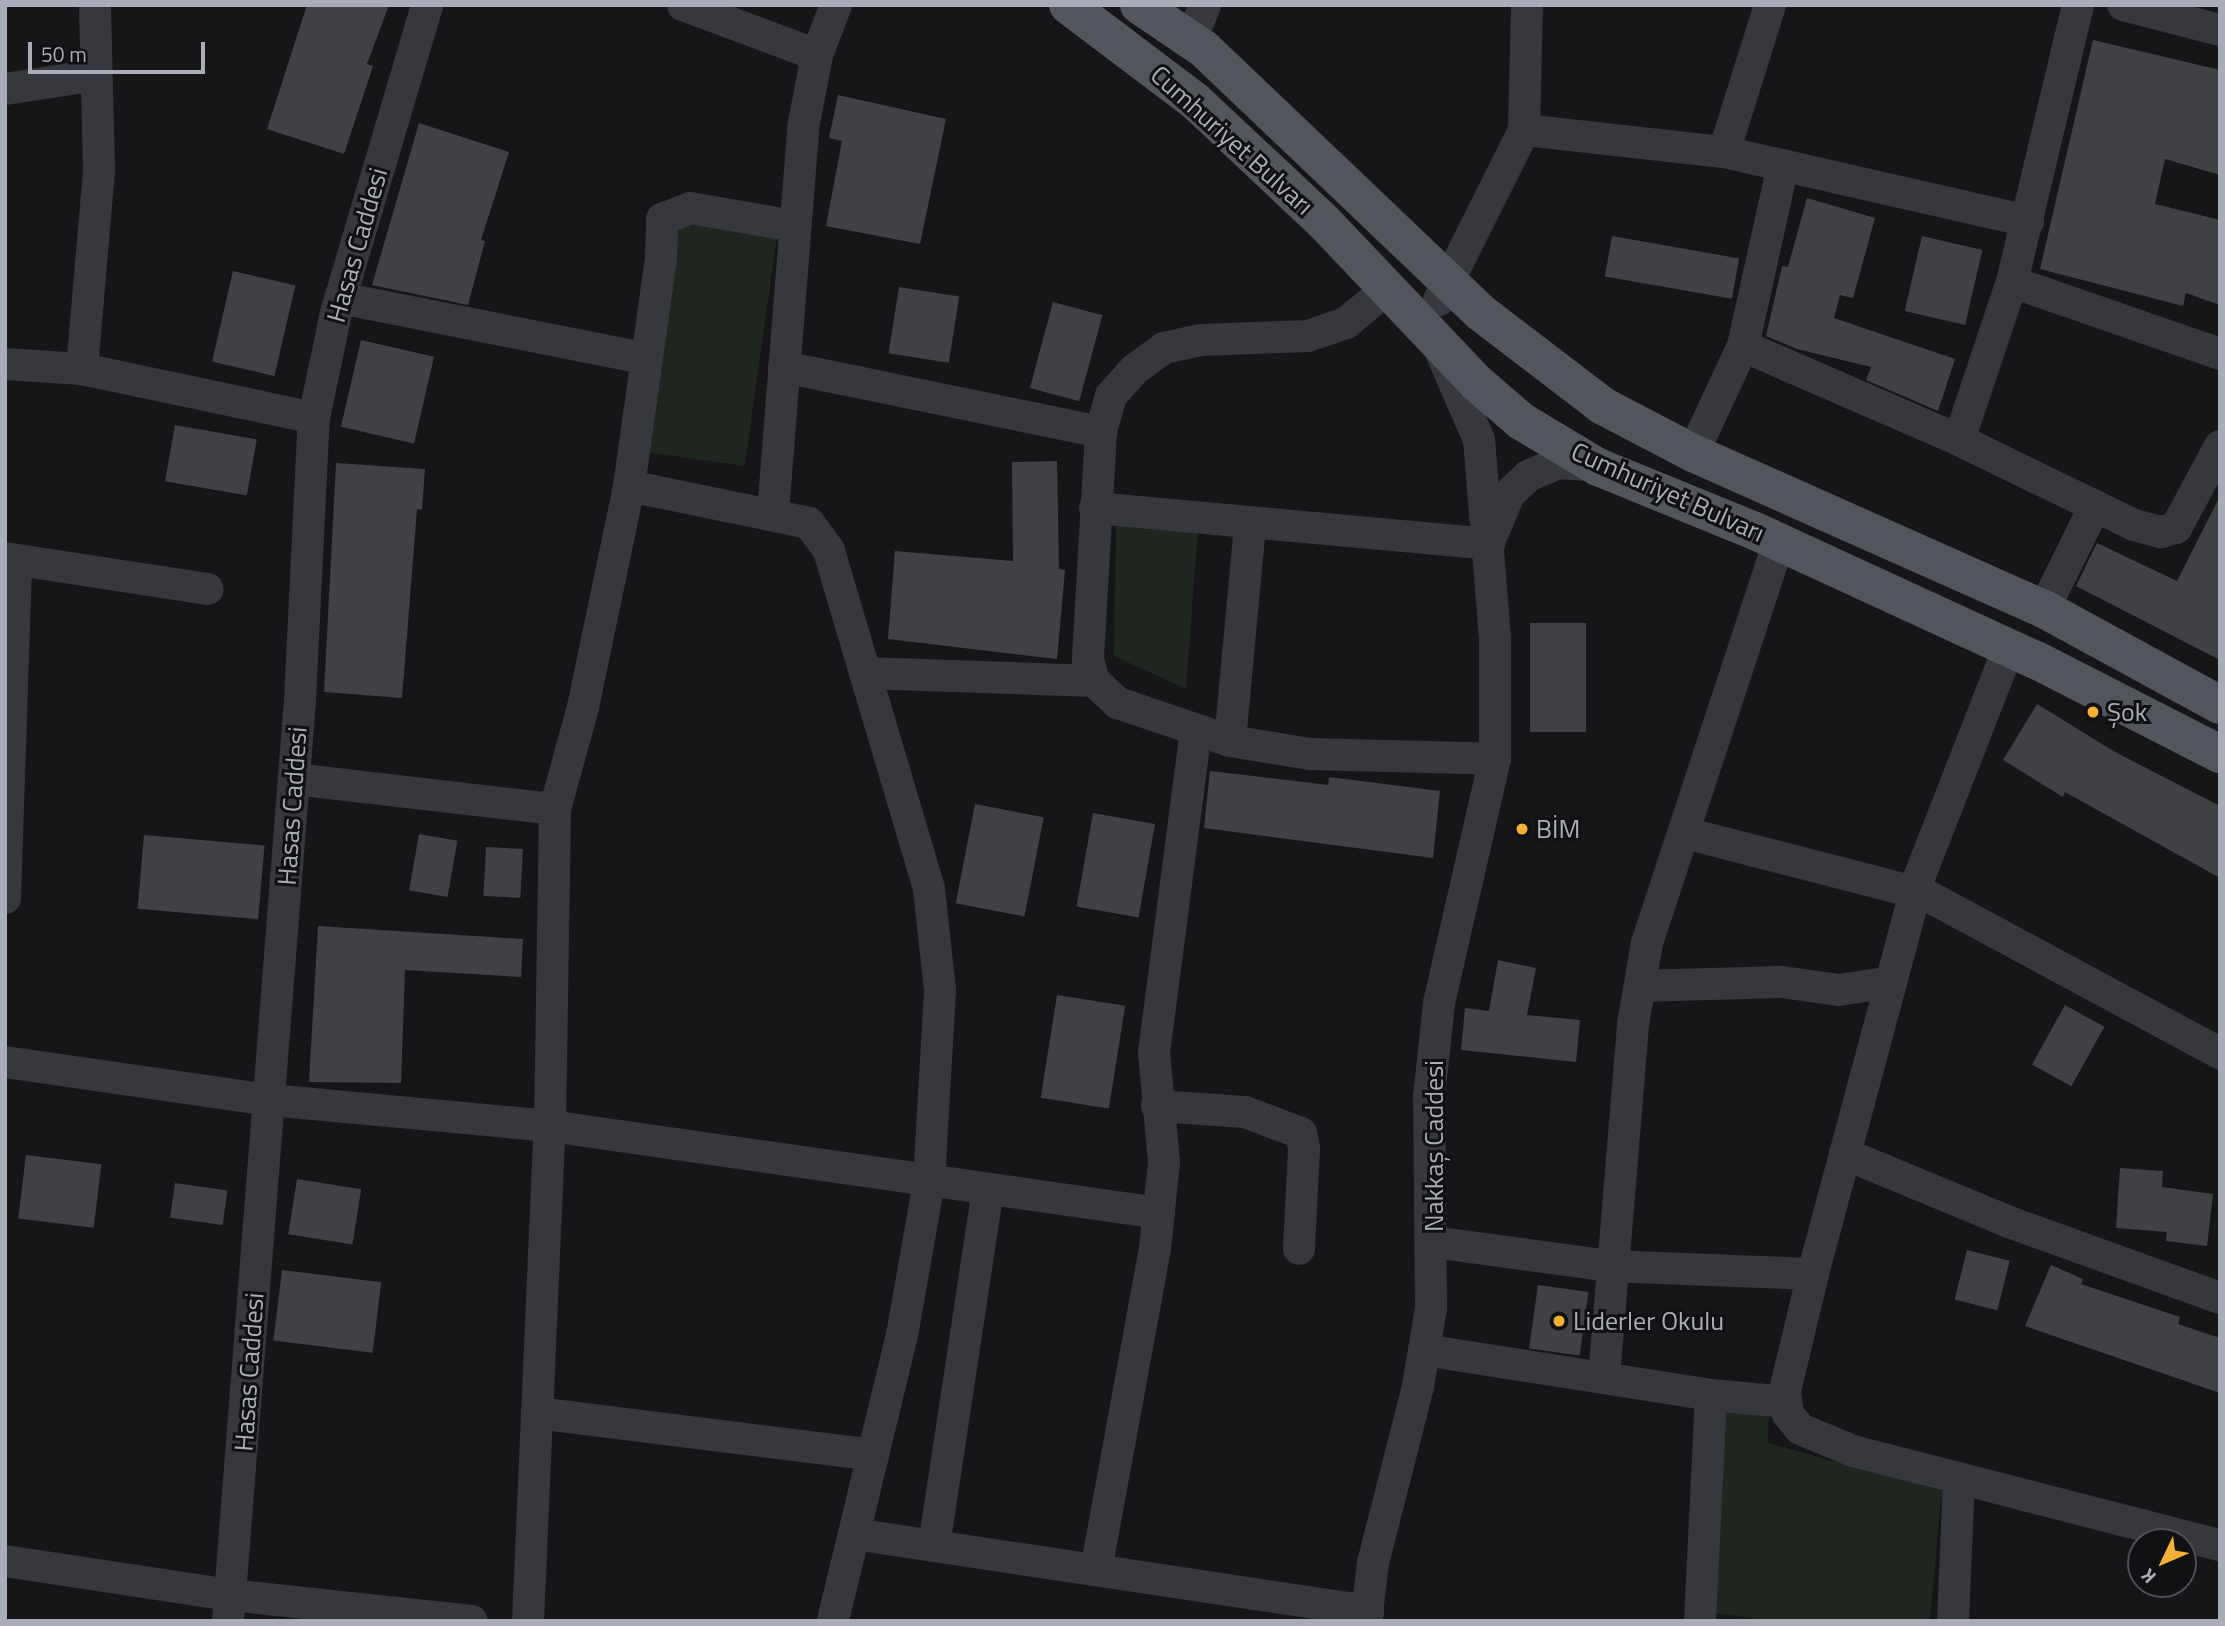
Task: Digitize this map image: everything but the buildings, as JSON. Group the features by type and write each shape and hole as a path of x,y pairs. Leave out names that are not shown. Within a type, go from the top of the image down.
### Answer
{"main road":[{"name":"Cumhuriyet Bulvarı","path":"1068,5 1195,101 1324,222 1387,289 1437,314 1480,312 1603,406 1693,453 2044,609 2220,705"},
{"name":"Cumhuriyet Bulvarı","path":"1139,5 1191,40 1437,314 1477,383 1538,431 1598,467 1779,542 2009,647 2220,754"},
{"path":"1538,431 1564,438 1575,435 1588,413 1579,388"}],"street":[{"path":"82,369 99,170 94,5"},
{"name":"Hasas Caddesi","path":"229,1608 294,779 314,418 340,298 426,5"},
{"path":"683,5 817,55"},
{"path":"773,513 793,226 817,55 836,5"},
{"path":"1191,40 1205,5"},
{"path":"1437,314 1524,130 1527,5"},
{"path":"1724,152 1770,5"},
{"path":"1959,440 2012,282 2078,5"},
{"path":"2123,5 2220,30"},
{"path":"5,89 96,75"},
{"path":"1524,130 1724,152 2028,221"},
{"path":"1693,453 1743,346 1783,165"},
{"path":"528,1621 550,1126 555,808 583,707 629,486 663,219 690,208 793,226"},
{"path":"2012,282 2220,354"},
{"path":"1387,289 1346,323 1308,336 1201,340 1164,348 1135,369 1111,396 1101,432 1088,660 1094,681 1118,703 1230,741 1310,754 1495,759"},
{"path":"340,298 647,359"},
{"name":"Nakkaş Caddesi","path":"1367,1616 1373,1563 1424,1350 1433,1242 1429,1097 1439,1003 1495,759 1489,544 1479,440 1437,314"},
{"path":"1743,346 1959,440 2095,506 2152,530 2176,528 2220,446"},
{"path":"5,364 82,369 314,418"},
{"path":"784,367 1101,432"},
{"path":"1095,508 1489,544 1509,494 1528,476 1558,464 1598,467"},
{"path":"629,486 773,513 809,523 829,551 929,888 940,990 929,1182 873,1455 833,1621"},
{"path":"2044,609 2095,506"},
{"path":"1230,741 1250,524"},
{"path":"1604,1378 1610,1266 1647,943 1779,542"},
{"path":"5,898 11,559 208,589"},
{"path":"2009,647 1915,892 1813,1274 1785,1391 1788,1414 1800,1429 1820,1440 2220,1545"},
{"path":"865,673 1094,681"},
{"path":"1096,1570 1159,1213 1164,1162 1154,1053 1196,731"},
{"path":"294,779 555,808"},
{"path":"1685,833 1915,892 2220,1053"},
{"path":"1640,986 1782,982 1839,990 1891,982"},
{"path":"5,1062 270,1100 550,1126 1159,1213"},
{"path":"1157,1106 1245,1112 1301,1133 1304,1149 1299,1249"},
{"path":"1845,1154 2009,1222 2220,1298"},
{"path":"934,1546 988,1190"},
{"path":"1433,1242 1610,1266 1813,1274"},
{"path":"1424,1350 1711,1395 1786,1402"},
{"path":"1700,1621 1711,1395"},
{"path":"537,1413 873,1455"},
{"path":"1952,1621 1959,1478"},
{"path":"854,1534 1096,1570 1367,1616"},
{"path":"5,1561 229,1608 472,1621"}],"shaded area":[{"path":"676,222 777,236 745,466 644,452"},
{"path":"1126,520 1198,529 1186,689 1114,656 1116,527"},
{"path":"1713,1407 1769,1408 1768,1443 1942,1491 1930,1621 1769,1621 1709,1612"}],"place":[{"name":"Şok","path":"2093,712"},
{"name":"BİM","path":"1522,829"},
{"name":"Liderler Okulu","path":"1559,1321"}]}
